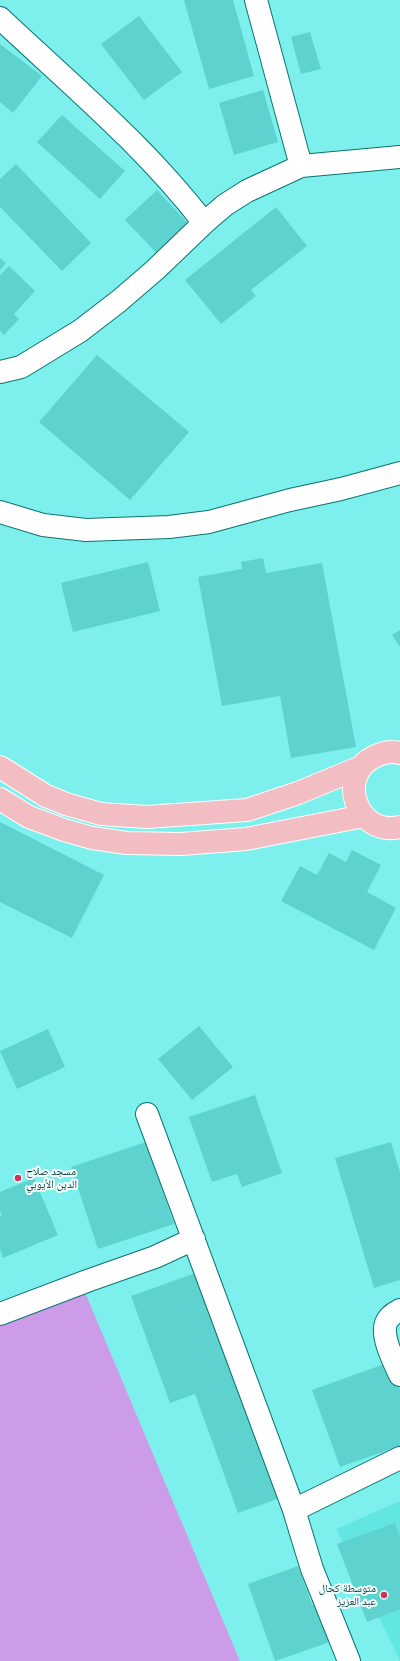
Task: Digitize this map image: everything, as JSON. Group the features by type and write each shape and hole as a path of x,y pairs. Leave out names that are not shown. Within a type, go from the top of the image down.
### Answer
{"main road":[{"path":"398,831 372,823 364,816 356,805 354,792 355,779 361,767 370,758 391,753 400,735"},
{"path":"0,767 46,796 66,804 101,814 147,817 247,810 298,793 361,767"},
{"path":"0,800 28,817 64,830 92,838 127,843 181,844 246,839 364,816"}],"street":[{"path":"256,0 301,166"},
{"path":"0,18 158,167 204,223"},
{"path":"0,372 21,367 80,330 119,301 155,270 225,205 247,191 301,166 400,158"},
{"path":"0,512 43,525 86,530 169,527 209,522 400,473"},
{"path":"147,1114 294,1510 312,1568 349,1661"},
{"path":"0,1314 155,1257 194,1239"},
{"path":"400,1310 392,1314 386,1322 384,1334 400,1375"},
{"path":"294,1510 400,1458"}],"shaded area":[{"path":"84,1290 240,1661 0,1661 0,1325"},
{"name":"متوسطة كحال عبد العزيز","path":"400,1501 400,1661 336,1529"}],"building":[{"path":"184,0 233,0 254,76 209,89"},
{"path":"139,16 182,72 144,100 101,44"},
{"path":"310,32 321,69 301,74 291,37"},
{"path":"0,44 42,76 13,113 0,102"},
{"path":"263,90 278,142 234,155 219,103"},
{"path":"62,115 125,171 100,199 37,142"},
{"path":"16,164 91,243 62,271 0,207 0,179"},
{"path":"157,190 198,234 166,263 125,220"},
{"path":"276,207 307,246 251,290 256,296 221,324 185,280"},
{"path":"0,258 6,263 0,270"},
{"path":"9,266 35,291 14,314 19,319 4,335 0,331 0,275"},
{"path":"97,355 189,432 130,500 39,422"},
{"path":"263,558 266,573 322,563 356,747 291,758 280,696 222,706 198,577 242,569 241,562"},
{"path":"148,562 160,611 73,632 61,583"},
{"path":"400,630 400,647 392,635"},
{"path":"0,822 104,875 72,938 0,902"},
{"path":"352,850 381,865 367,892 396,908 374,950 281,901 300,866 317,875 329,853 346,862"},
{"path":"199,1026 233,1067 192,1100 158,1059"},
{"path":"48,1029 65,1067 17,1089 0,1051"},
{"path":"255,1095 282,1173 242,1187 237,1174 212,1182 189,1117"},
{"path":"146,1142 174,1224 98,1249 71,1167"},
{"path":"391,1142 400,1172 400,1280 374,1288 335,1158"},
{"path":"34,1178 58,1235 3,1258 0,1249 0,1216 2,1215 0,1211 0,1192"},
{"path":"204,1270 286,1496 238,1513 195,1394 170,1403 131,1296"},
{"path":"390,1362 400,1389 400,1446 340,1467 312,1390"},
{"name":"متوسطة كحال عبد العزيز","path":"395,1523 400,1537 400,1609 367,1622 337,1544"},
{"path":"298,1566 312,1605 316,1604 330,1642 275,1661 248,1584"}],"place":[{"name":"مسجد صلاح الدين الأيوبي","path":"18,1178"},
{"name":"متوسطة كحال عبد العزيز","path":"384,1595"}]}
